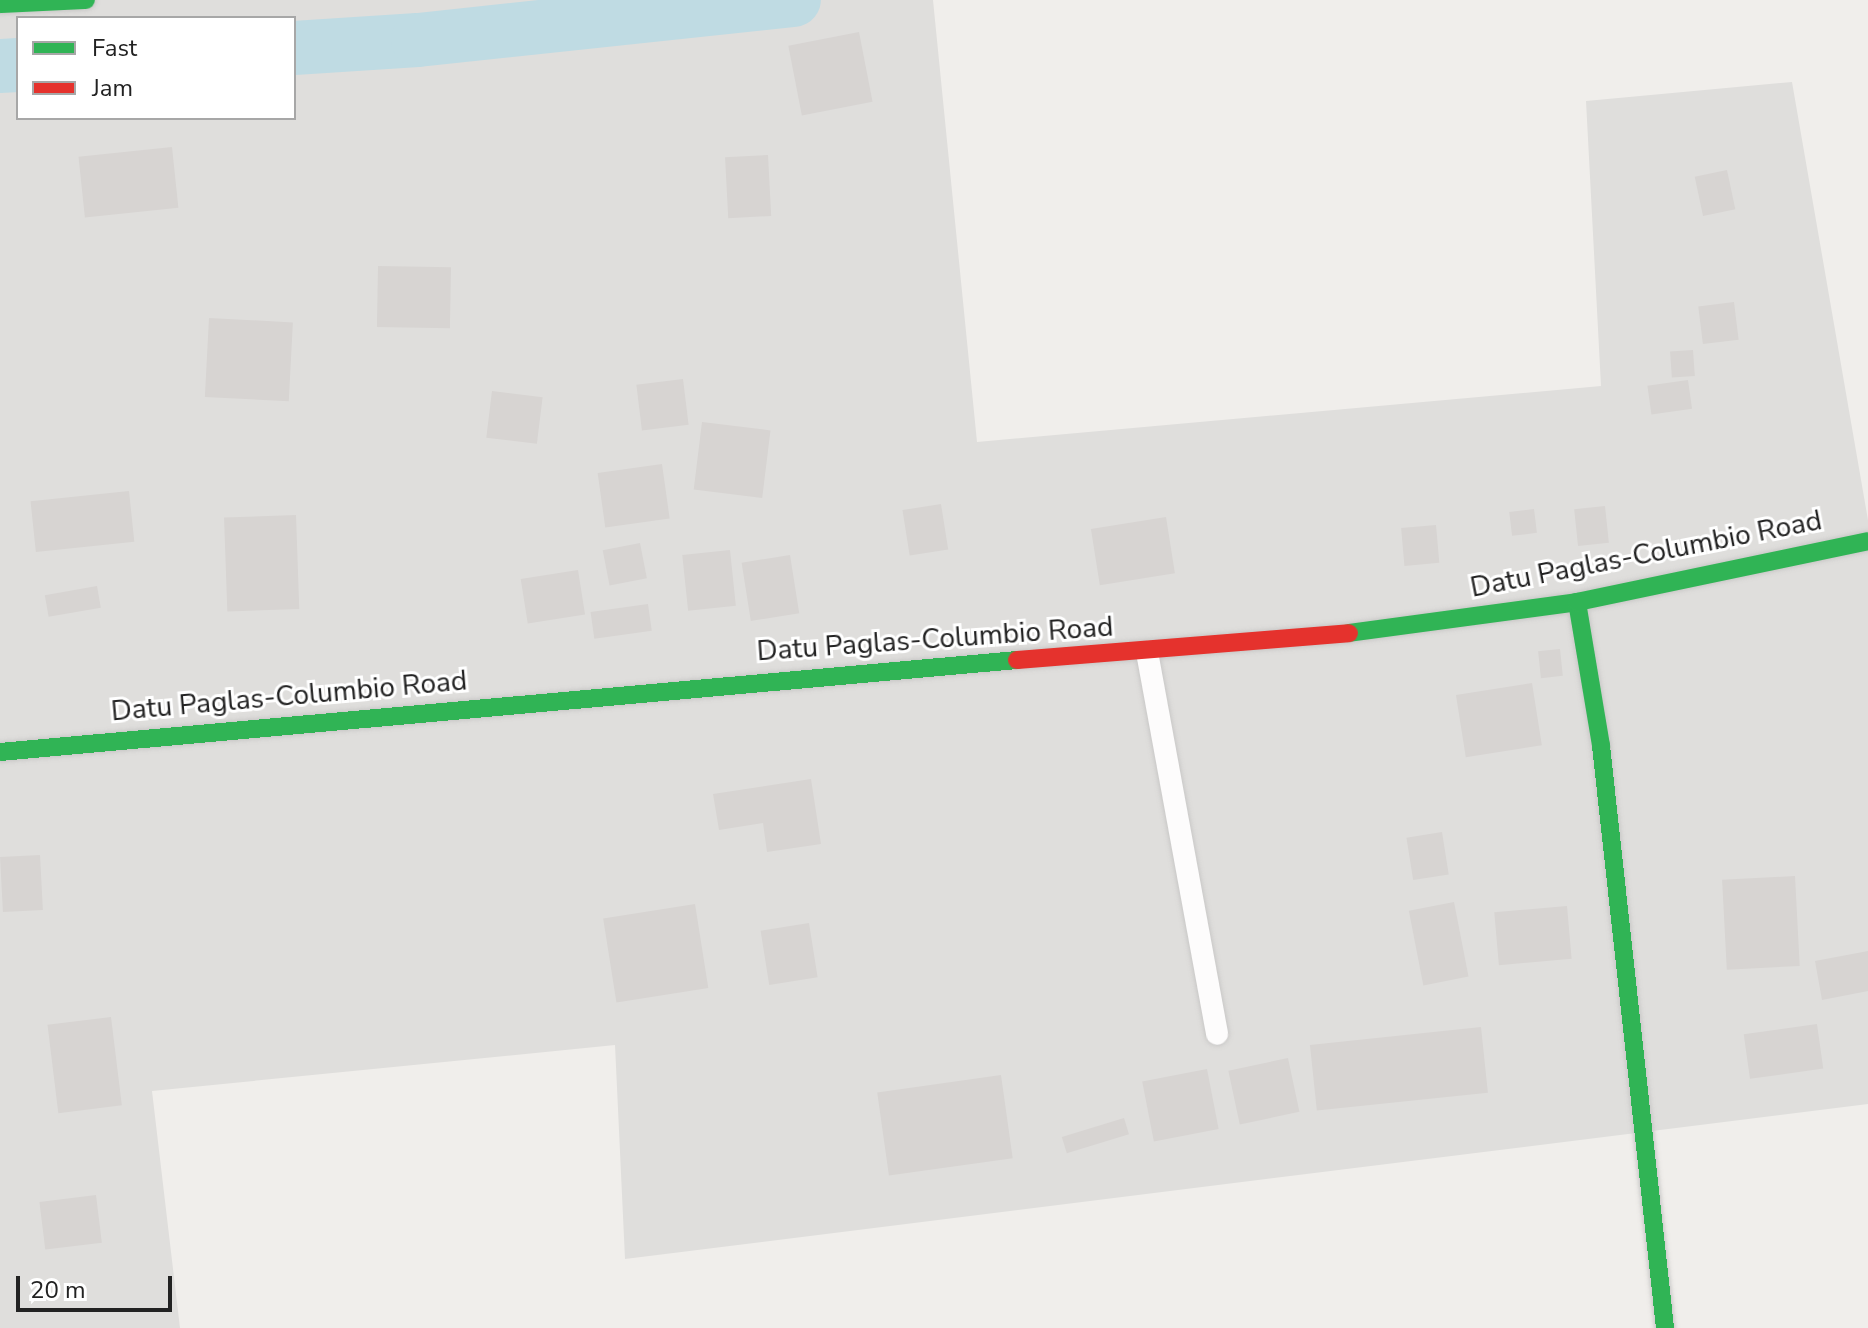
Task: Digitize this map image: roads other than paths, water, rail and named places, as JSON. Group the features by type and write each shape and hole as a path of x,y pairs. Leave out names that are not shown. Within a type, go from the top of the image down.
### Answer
{"main road":[{"path":"0,4 86,0"},
{"name":"Datu Paglas-Columbio Road","path":"0,752 743,681 1326,636 1577,602 1868,541"},
{"path":"1577,602 1601,746 1665,1328"}],"lane":[{"path":"1147,652 1217,1034"}],"waterway":[{"path":"296,48 418,40 794,0"},
{"path":"0,66 16,65"}]}
